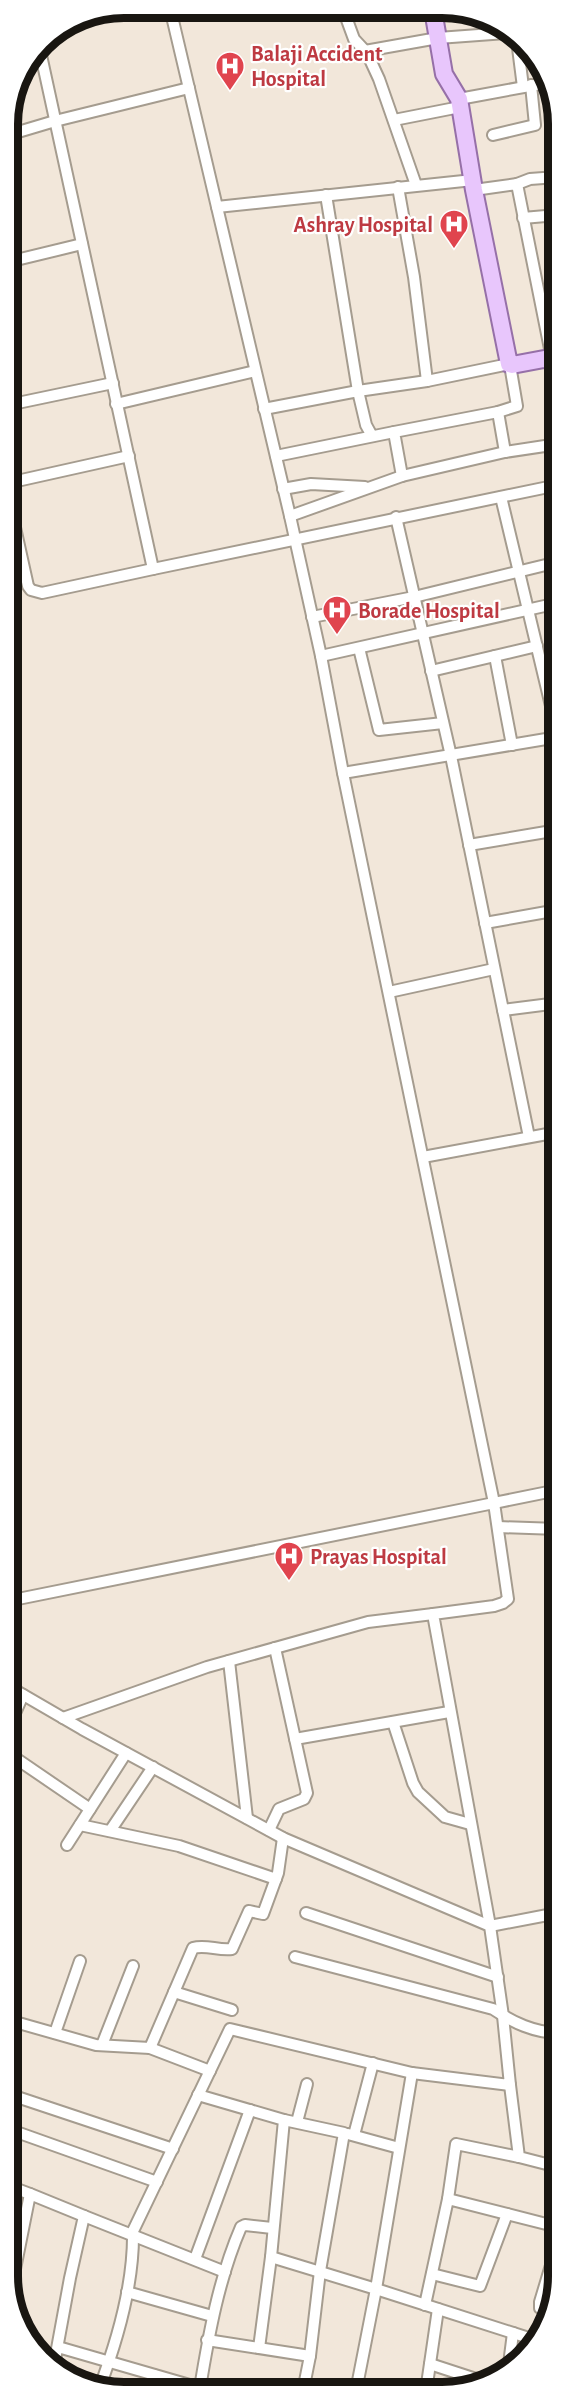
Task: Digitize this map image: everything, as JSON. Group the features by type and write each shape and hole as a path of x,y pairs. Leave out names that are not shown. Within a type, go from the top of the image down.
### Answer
{"main road":[{"path":"434,18 444,74 460,103 509,364 548,360"}],"street":[{"path":"63,1718 229,1661 368,1622 494,1606 508,1599 494,1503 343,773 321,656 173,18"},
{"path":"346,18 354,39 365,51 379,79 416,185"},
{"path":"365,51 438,38 497,34"},
{"path":"494,135 535,125 520,52"},
{"path":"41,57 153,568"},
{"path":"393,120 540,84"},
{"path":"18,132 189,88"},
{"path":"217,207 416,185 517,184 530,179 548,178"},
{"path":"517,184 548,328"},
{"path":"398,187 414,277 427,381"},
{"path":"326,195 358,392 366,425 372,436"},
{"path":"523,218 548,216"},
{"path":"18,260 82,244"},
{"path":"264,409 427,381 509,364 517,406 498,412 276,456"},
{"path":"116,404 255,371"},
{"path":"18,403 113,383"},
{"path":"498,412 505,452"},
{"path":"394,432 402,476"},
{"path":"290,516 402,476 505,452 548,446"},
{"path":"18,481 129,456"},
{"path":"283,489 311,484 371,487"},
{"path":"18,540 28,585 31,590 42,593 396,517 548,487"},
{"path":"501,497 548,692"},
{"path":"396,517 451,756 529,1137"},
{"path":"312,617 414,597 548,564"},
{"path":"321,656 548,605"},
{"path":"431,671 537,646"},
{"path":"359,648 379,730 443,723"},
{"path":"495,656 512,745"},
{"path":"544,675 548,674"},
{"path":"343,773 548,738"},
{"path":"469,845 548,832"},
{"path":"485,923 548,912"},
{"path":"388,992 494,969"},
{"path":"503,1010 548,1004"},
{"path":"423,1157 548,1134"},
{"path":"18,1599 548,1492"},
{"path":"498,1527 548,1529"},
{"path":"433,1614 449,1712 490,1926 519,2157"},
{"path":"269,1830 279,1809 306,1797 275,1648"},
{"path":"229,1661 247,1818"},
{"path":"18,1692 283,1838 490,1926 548,1915"},
{"path":"18,1705 22,1695"},
{"path":"295,1739 449,1712"},
{"path":"393,1722 413,1784 418,1792 449,1819 471,1824"},
{"path":"67,1845 126,1753"},
{"path":"18,1760 90,1809"},
{"path":"110,1831 153,1767"},
{"path":"80,1825 179,1846 276,1879"},
{"path":"150,2048 193,1948 201,1945 218,1950 232,1948 249,1911 263,1914 276,1879 283,1838"},
{"path":"306,1913 498,1977"},
{"path":"296,1957 493,2009 518,2025 541,2033 548,2033"},
{"path":"55,2033 80,1961"},
{"path":"102,2045 133,1966"},
{"path":"174,1992 232,2010"},
{"path":"18,2023 102,2045 150,2048 210,2071"},
{"path":"103,2380 110,2362 134,2258 133,2231 230,2029 412,2073 510,2085"},
{"path":"305,2382 320,2271 349,2134 373,2063"},
{"path":"358,2382 376,2289 412,2073"},
{"path":"297,2122 307,2084"},
{"path":"198,2095 284,2120 399,2148"},
{"path":"18,2097 173,2149"},
{"path":"195,2259 250,2110"},
{"path":"259,2348 271,2256 284,2120"},
{"path":"18,2132 157,2182"},
{"path":"425,2305 448,2199 456,2144 548,2164"},
{"path":"18,2189 225,2271"},
{"path":"18,2254 30,2194"},
{"path":"448,2199 548,2224"},
{"path":"432,2274 480,2286 507,2214"},
{"path":"56,2357 84,2216"},
{"path":"201,2382 212,2316 241,2227 244,2225 272,2229"},
{"path":"271,2256 528,2338"},
{"path":"542,2309 540,2308 540,2302 548,2275"},
{"path":"127,2292 212,2316"},
{"path":"427,2382 438,2309"},
{"path":"510,2357 513,2333"},
{"path":"207,2340 310,2356"},
{"path":"58,2347 177,2382"},
{"path":"430,2364 471,2377"},
{"path":"154,2375 154,2382"}],"place":[{"name":"Balaji Accident Hospital","path":"230,92"},
{"name":"Ashray Hospital","path":"454,250"},
{"name":"Borade Hospital","path":"337,636"},
{"name":"Prayas Hospital","path":"289,1582"}]}
